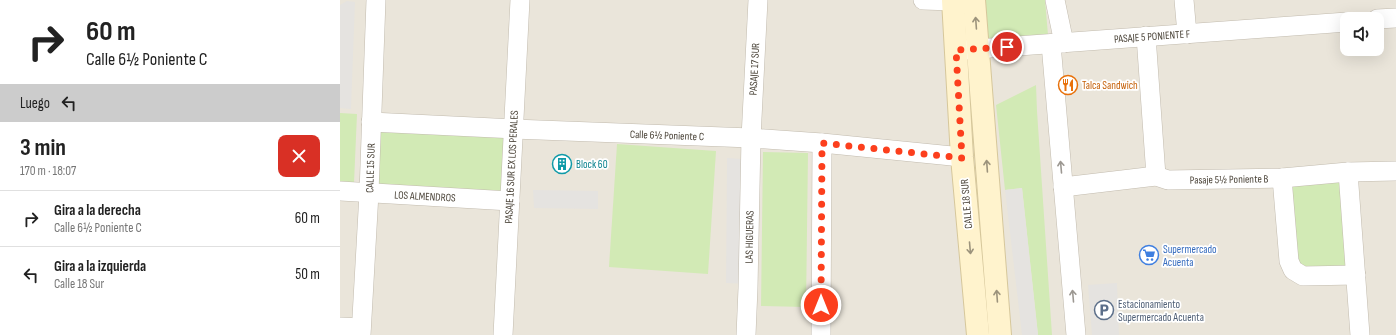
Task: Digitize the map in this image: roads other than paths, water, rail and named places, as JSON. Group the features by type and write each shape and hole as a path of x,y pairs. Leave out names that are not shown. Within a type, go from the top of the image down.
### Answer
{"main road":[{"name":"CALLE 18 SUR","path":"974,0 1000,335"},
{"name":"CALLE 18 SUR","path":"953,1 962,158 978,335"}],"street":[{"name":"CALLE 15 SUR","path":"361,331 369,193 376,0"},
{"name":"PASAJE 16 SUR EX LOS PERALES","path":"503,335 520,0"},
{"name":"PASAJE 17 SUR","path":"751,138 758,0"},
{"path":"923,0 953,1"},
{"path":"1055,0 1063,187 1076,335"},
{"path":"1184,0 1187,34"},
{"path":"1384,19 1396,18"},
{"name":"PASAJE 5 PONIENTE F","path":"956,50 1340,23"},
{"path":"1146,36 1156,176"},
{"name":"Calle 6½ Poniente C","path":"371,122 751,138 822,143 962,158"},
{"name":"LAS HIGUERAS","path":"746,335 751,138"},
{"path":"821,335 822,143"},
{"name":"Pasaje 5½ Poniente B","path":"1063,187 1156,176 1168,180 1282,178 1348,172 1396,171"},
{"path":"1348,172 1360,335"},
{"path":"1282,178 1289,261 1293,270 1303,276 1356,275"},
{"name":"LOS ALMENDROS","path":"340,191 510,201"},
{"path":"340,327 361,331"}],"place":[{"name":"Talca Sandwich","path":"1068,85"},
{"name":"Block 60","path":"562,164"},
{"name":"Supermercado Acuenta","path":"1149,255"},
{"name":"Estacionamiento Supermercado Acuenta","path":"1104,310"}]}
